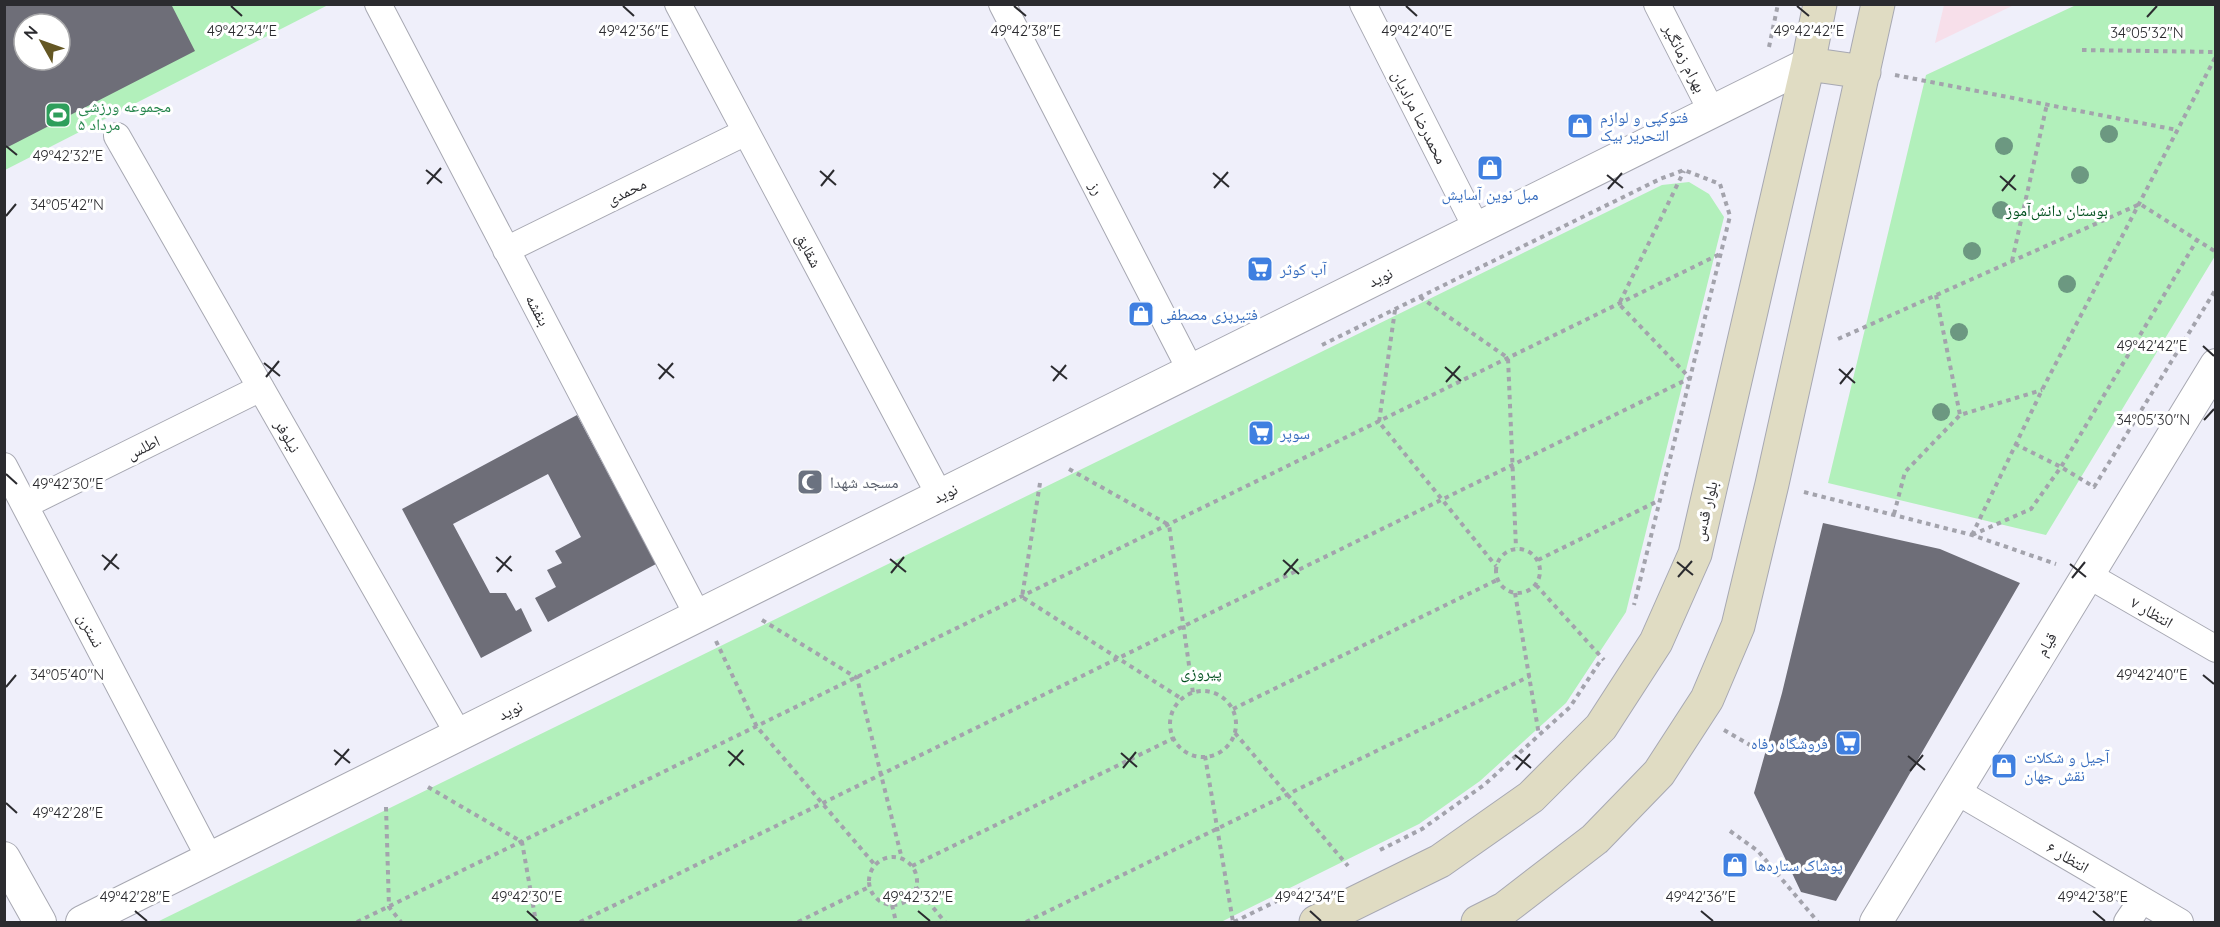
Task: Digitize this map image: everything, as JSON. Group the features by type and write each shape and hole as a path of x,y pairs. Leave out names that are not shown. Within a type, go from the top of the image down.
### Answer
{"main road":[{"name":"بلوار قدس","path":"1316,922 1440,861 1531,797 1601,728 1656,642 1695,554 1820,4"},
{"path":"1478,922 1504,909 1595,839 1659,773 1707,699 1738,626 1772,484 1878,4"},
{"path":"1808,64 1864,72"}],"street":[{"name":"بنفشه","path":"378,4 698,616"},
{"name":"شقایق","path":"678,4 940,496"},
{"name":"رز","path":"1002,4 1191,371"},
{"name":"محمدرضا مرادیان","path":"1363,4 1477,229"},
{"name":"بهرام زمانگیر","path":"1657,4 1712,112"},
{"name":"نوید","path":"82,922 1808,64"},
{"name":"محمدی","path":"506,249 746,132"},
{"name":"نیلوفر","path":"117,136 459,735"},
{"name":"قیام","path":"1876,922 2088,575 2211,383"},
{"name":"اطلس","path":"25,505 261,388"},
{"name":"نسترن","path":"4,466 210,858"},
{"name":"انتظار ۷","path":"2088,575 2216,649"},
{"name":"انتظار ۶","path":"1956,791 2181,922"},
{"path":"4,858 40,922"},
{"path":"2127,922 2142,900"}],"path":[{"path":"1972,535 2042,390 2216,54 2082,50"},
{"path":"1864,72 1896,75 2177,130"},
{"path":"2012,261 2048,105"},
{"path":"1619,304 1684,170"},
{"path":"1631,615 1730,216 1720,184"},
{"path":"1837,339 2140,204"},
{"path":"2140,204 2216,252"},
{"path":"1972,535 2031,509 2061,467 2197,240"},
{"path":"357,922 1721,254"},
{"path":"2015,444 2061,467 2094,488 2216,288"},
{"path":"1936,295 1960,415"},
{"path":"1420,297 1508,358"},
{"path":"1619,304 1690,378"},
{"path":"1395,310 1378,422 1496,566"},
{"path":"1508,358 1516,548"},
{"path":"580,922 1690,378"},
{"path":"1894,514 1905,472 1960,415 2042,390"},
{"path":"1070,469 1169,525"},
{"path":"1022,597 1040,483"},
{"path":"1772,484 1972,535 2088,575"},
{"path":"1538,560 1660,500"},
{"path":"1169,525 1193,693"},
{"path":"1516,548 1532,553 1538,560 1541,573 1536,585 1530,591 1515,593 1504,589 1497,580 1496,566 1503,554 1516,548"},
{"path":"1233,709 1497,580"},
{"path":"1536,585 1602,659"},
{"path":"1515,593 1539,735"},
{"path":"1022,597 1182,699"},
{"path":"698,616 716,641 757,727 875,865"},
{"path":"761,620 857,678 902,859"},
{"path":"1380,850 1422,830 1484,786 1570,707 1608,650"},
{"path":"1026,922 1530,676"},
{"path":"1203,691 1220,696 1233,709 1235,733 1230,743 1215,755 1195,756 1179,746 1174,738 1171,717 1175,707 1182,699 1193,693 1203,691"},
{"path":"1235,733 1348,866"},
{"path":"912,866 1174,738"},
{"path":"1205,756 1234,922 1307,887"},
{"path":"424,785 522,842 536,922"},
{"path":"386,804 389,907 401,922"},
{"path":"1730,831 1758,851 1818,922"},
{"path":"888,857 902,859 912,866 916,873 916,887 907,900 892,905 878,900 869,887 868,879 875,865 888,857"},
{"path":"1338,871 1359,861"},
{"path":"798,922 869,887"},
{"path":"916,887 945,922"},
{"path":"892,905 896,922"}],"shaded area":[{"path":"1944,4 2014,5 1935,43"}],"green space":[{"name":"مجموعه ورزشی ۵ مرداد","path":"5,5 328,5 5,170"},
{"name":"بوستان دانش‌آموز","path":"2076,5 2215,5 2215,256 2046,535 1828,483 1926,75"},
{"name":"پیروزی","path":"1689,182 1709,194 1724,217 1626,612 1566,703 1480,781 1419,824 1221,922 157,922 1662,185"}],"building":[{"path":"4,4 171,4 195,51 4,149"},
{"path":"577,415 656,564 548,622 535,598 556,587 547,570 562,563 555,551 581,537 548,474 453,524 490,593 506,593 516,611 521,608 532,631 481,658 402,509"},
{"name":"فروشگاه رفاه","path":"1823,523 1940,549 2020,583 1836,901 1801,892 1754,793 1782,693"}],"place":[{"name":"مجموعه ورزشی ۵ مرداد","path":"58,115"},
{"name":"فتوکپی و لوازم التحریر بیک","path":"1580,126"},
{"name":"مبل نوین آسایش","path":"1490,168"},
{"name":"آب کوثر","path":"1260,269"},
{"name":"فتیرپزی مصطفی","path":"1141,314"},
{"name":"سوپر","path":"1261,433"},
{"name":"مسجد شهدا","path":"810,482"},
{"name":"فروشگاه رفاه","path":"1848,743"},
{"name":"آجیل و شکلات نقش جهان","path":"2004,766"},
{"name":"پوشاک ستاره‌ها","path":"1735,865"}]}
